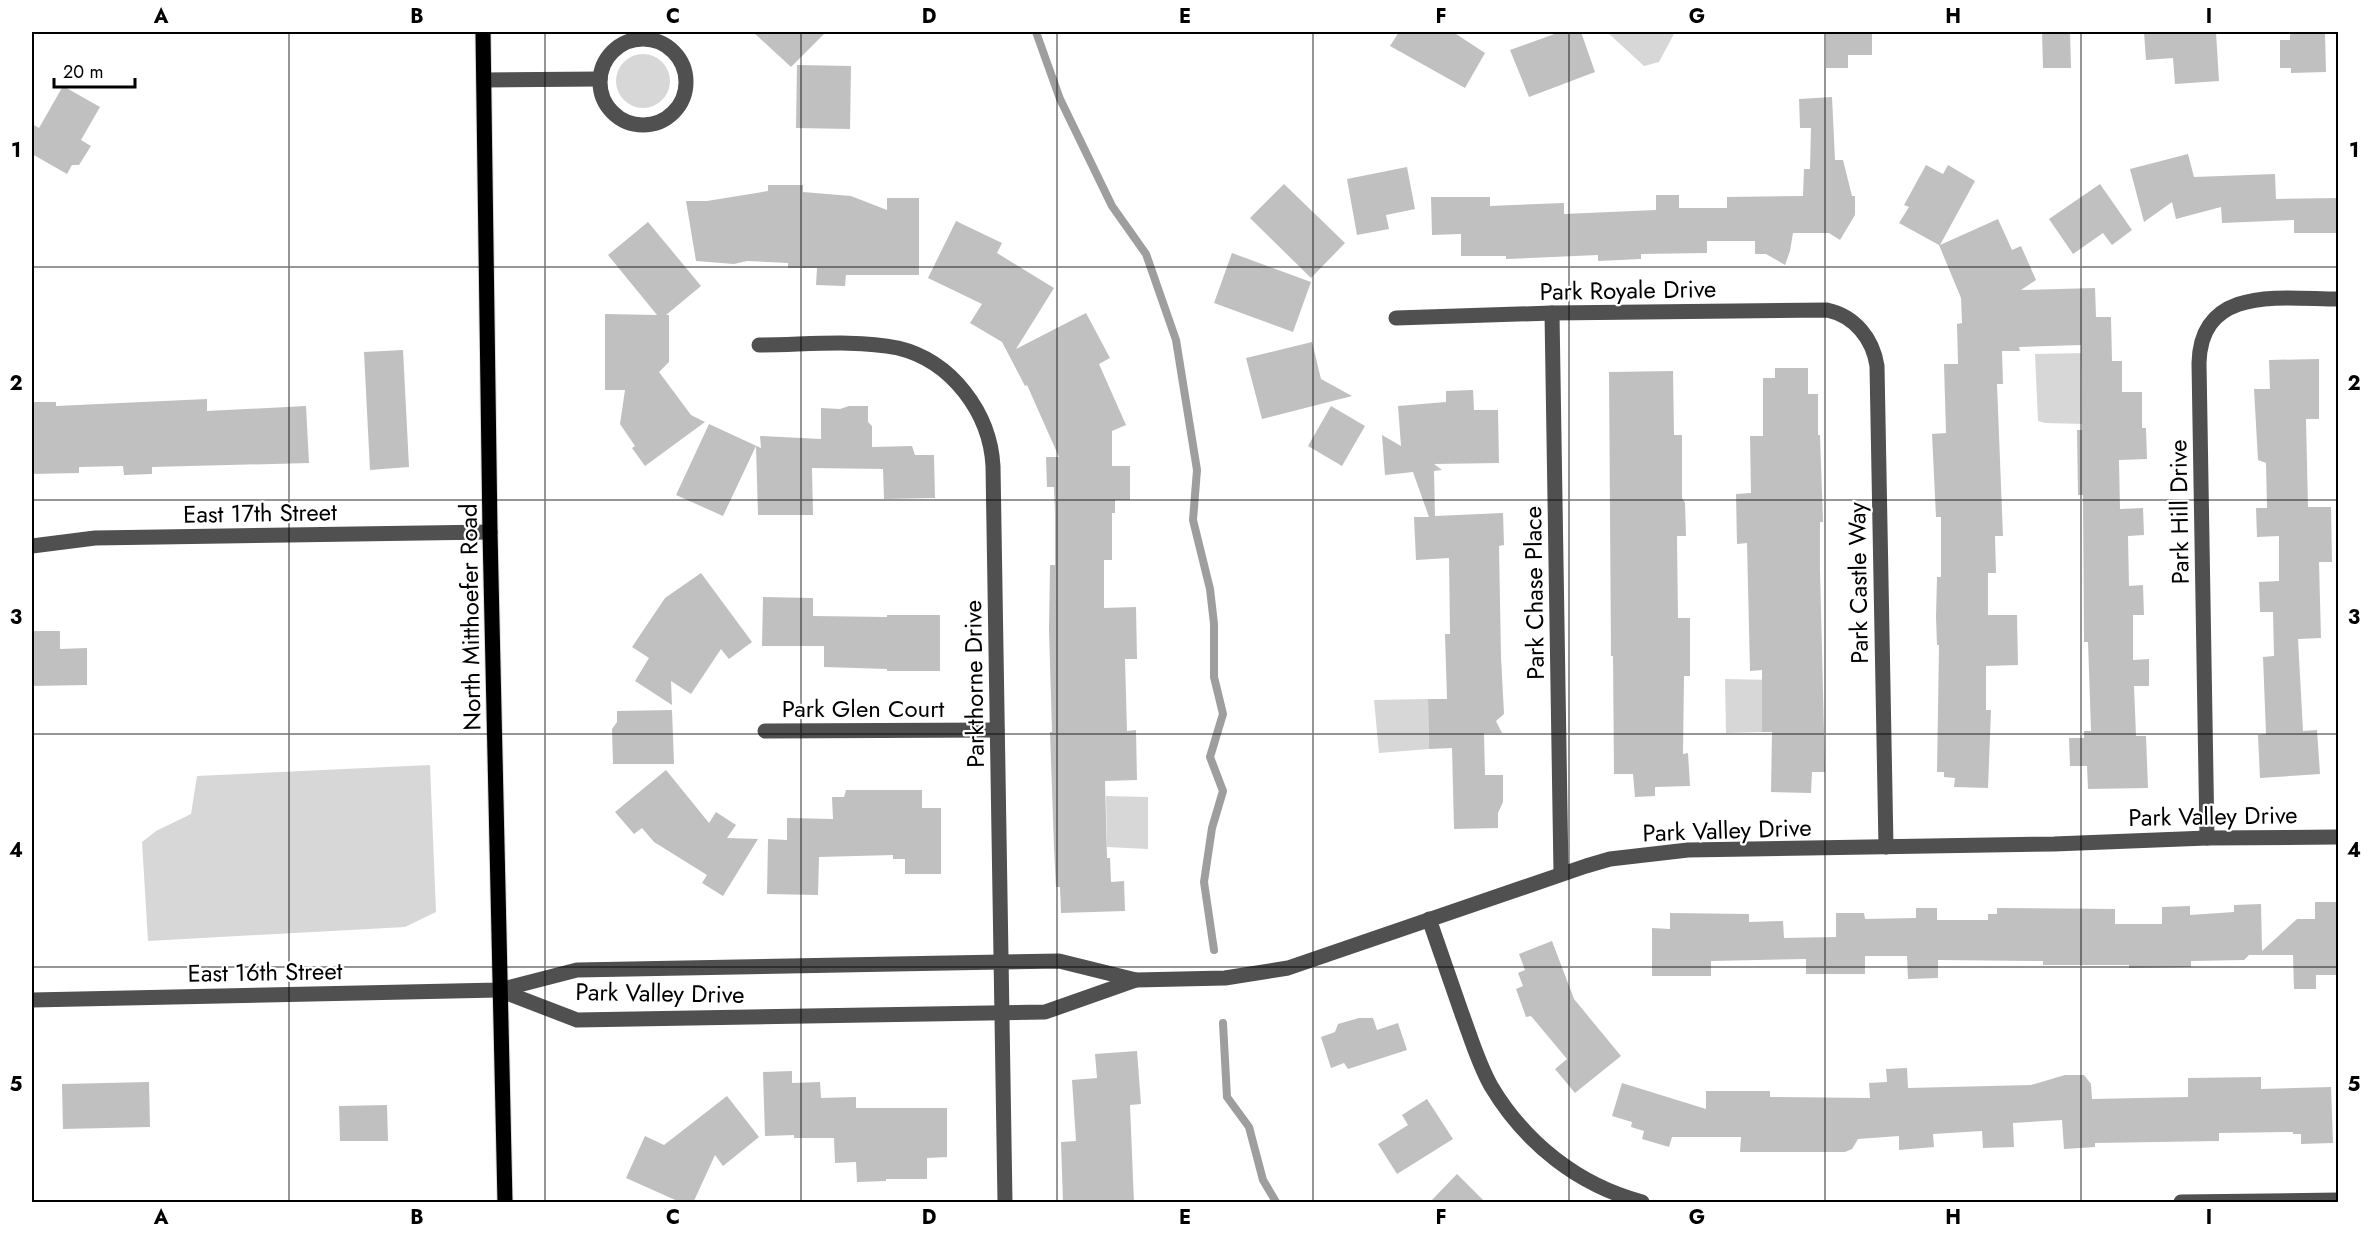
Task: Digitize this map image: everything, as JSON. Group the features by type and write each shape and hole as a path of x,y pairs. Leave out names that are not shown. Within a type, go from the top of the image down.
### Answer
{"main road":[{"name":"North Mitthoefer Road","path":"483,32 490,532 505,1203"}],"street":[{"path":"652,40 665,46 676,55 684,68 686,82 684,96 677,109 666,118 653,124 638,125 624,121 612,113 604,100 600,79 604,65 612,53 624,45 652,40"},
{"path":"484,80 600,79"},
{"name":"Park Hill Drive","path":"2207,837 2199,363 2201,343 2210,324 2223,310 2241,302 2260,299 2338,299"},
{"name":"Park Royale Drive","path":"1396,318 1552,313 1827,310 1837,312 1856,325"},
{"name":"Park Chase Place","path":"1552,313 1562,873"},
{"name":"Park Castle Way","path":"1856,325 1869,341 1877,366 1886,847"},
{"name":"Parkthorne Drive","path":"759,345 858,344 898,348 919,357 946,374 966,392 978,409 985,427 992,454 1005,1203"},
{"name":"East 17th Street","path":"32,546 95,538 490,532"},
{"name":"Park Glen Court","path":"765,731 997,730"},
{"name":"Park Valley Drive","path":"499,990 577,970 1059,961 1136,980 1225,978 1288,968 1562,873 1610,859 1688,850 2054,844 2207,837 2338,837"},
{"path":"1429,919 1480,1062 1505,1106 1529,1137 1568,1170 1602,1189 1642,1203"},
{"name":"Park Valley Drive","path":"499,990 577,1020 1045,1012 1136,980"},
{"name":"East 16th Street","path":"32,1000 499,990"},
{"path":"2181,1203 2338,1200"}],"shaded area":[{"path":"1607,32 1675,32 1659,62 1644,66"},
{"path":"643,54 653,56 662,62 668,71 670,81 668,91 662,100 653,106 643,108 633,106 624,100 618,91 616,81 618,71 624,62 633,56"},
{"path":"2085,353 2081,362 2084,424 2038,421 2035,354"},
{"path":"1725,679 1772,680 1762,690 1762,732 1726,733"},
{"path":"1428,699 1429,749 1379,753 1374,700"},
{"path":"430,765 436,912 405,927 148,941 142,842 156,831 191,814 197,776"},
{"path":"1106,796 1148,797 1148,849 1107,847"}],"building":[{"path":"753,32 826,32 791,67"},
{"path":"1399,32 1453,32 1485,53 1465,88 1390,46"},
{"path":"1560,32 1581,32 1595,72 1529,97 1510,50"},
{"path":"1826,32 1872,32 1872,55 1848,55 1848,68 1826,68"},
{"path":"2042,32 2070,32 2071,68 2043,68"},
{"path":"2144,32 2216,32 2219,81 2175,84 2173,58 2146,60"},
{"path":"2290,32 2325,32 2326,72 2291,73 2291,68 2280,68 2280,40 2290,40"},
{"path":"797,65 851,66 850,129 796,128"},
{"path":"63,86 100,107 81,140 91,146 79,165 72,165 67,174 32,154 32,124 39,128"},
{"path":"1832,97 1835,160 1843,160 1852,196 1855,196 1855,215 1840,240 1829,233 1793,233 1785,265 1766,254 1755,254 1755,241 1707,241 1707,253 1641,254 1641,259 1598,261 1598,255 1506,259 1506,256 1461,256 1461,234 1432,235 1431,197 1490,197 1490,206 1564,203 1564,214 1656,210 1656,195 1679,195 1679,208 1727,208 1727,197 1803,196 1804,169 1810,169 1811,128 1800,128 1799,99"},
{"path":"2188,154 2194,177 2275,174 2276,199 2338,198 2338,233 2294,233 2294,220 2222,223 2221,207 2176,219 2172,202 2144,222 2130,169"},
{"path":"1926,165 1943,174 1948,165 1975,181 1940,245 1998,219 2012,250 2021,246 2036,280 2021,290 2095,288 2096,317 2111,317 2112,361 2122,361 2122,392 2142,392 2142,428 2146,428 2147,459 2119,460 2120,509 2143,508 2144,535 2128,536 2129,586 2143,585 2144,615 2133,615 2133,660 2149,659 2149,686 2134,686 2136,736 2146,736 2148,788 2088,789 2087,766 2070,766 2069,738 2084,738 2084,731 2091,731 2088,642 2084,642 2083,495 2078,495 2077,430 2082,430 2081,345 2019,347 2020,351 2002,351 2003,384 1997,384 2003,536 1995,536 1996,573 1988,573 1988,615 2017,615 2018,665 1986,666 1986,710 1991,710 1988,788 1954,787 1955,778 1944,777 1944,772 1937,772 1939,645 1937,645 1936,617 1937,577 1941,577 1941,517 1936,517 1932,434 1946,433 1944,364 1958,364 1957,324 1962,323 1961,298 1939,245 1899,223 1909,207 1904,205"},
{"path":"1407,167 1415,209 1386,215 1389,229 1357,235 1347,179"},
{"path":"1284,184 1345,243 1311,278 1250,218"},
{"path":"2100,184 2132,230 2112,245 2103,233 2073,254 2049,219"},
{"path":"768,185 803,185 803,192 851,196 887,210 887,198 919,198 919,275 846,275 845,286 816,285 817,268 788,268 788,263 747,261 734,264 696,261 686,201 707,201 768,191"},
{"path":"956,221 1002,243 997,253 1054,288 1016,349 1086,313 1110,358 1099,364 1126,425 1112,431 1112,466 1130,466 1130,500 1115,500 1115,513 1112,513 1112,560 1104,560 1104,608 1136,607 1137,659 1125,659 1127,731 1136,730 1137,780 1105,781 1107,858 1110,858 1111,882 1124,881 1125,911 1061,913 1060,887 1056,887 1050,732 1052,732 1050,565 1055,565 1055,514 1054,487 1047,487 1046,457 1059,457 1027,385 1025,386 1002,342 970,323 982,304 928,278"},
{"path":"648,222 701,286 666,315 669,315 669,362 659,372 691,415 705,422 645,466 632,448 635,446 620,424 625,390 605,390 605,314 657,315 608,255"},
{"path":"1232,253 1311,282 1293,332 1214,303"},
{"path":"1312,342 1321,379 1352,396 1262,419 1246,358"},
{"path":"403,350 409,467 370,470 364,352"},
{"path":"2319,359 2319,419 2306,419 2308,507 2331,507 2332,562 2319,562 2321,638 2298,639 2303,731 2317,730 2320,774 2260,778 2258,735 2266,734 2263,657 2274,656 2273,612 2260,612 2259,582 2279,581 2279,536 2257,537 2256,508 2267,508 2266,463 2258,460 2254,389 2270,389 2269,360"},
{"path":"1775,368 1808,368 1808,394 1818,394 1823,522 1820,522 1820,570 1825,772 1812,772 1811,793 1771,792 1772,732 1762,732 1762,670 1750,671 1747,543 1737,544 1736,494 1751,493 1750,436 1763,436 1763,378 1775,378"},
{"path":"1673,371 1674,435 1682,435 1682,498 1685,503 1686,536 1677,536 1678,618 1690,618 1690,676 1684,676 1683,754 1688,753 1690,786 1655,787 1655,796 1635,797 1633,774 1614,774 1609,372"},
{"path":"1473,390 1474,410 1498,410 1499,463 1434,464 1442,470 1434,471 1435,516 1503,513 1504,545 1499,546 1504,714 1496,721 1502,733 1484,733 1485,775 1503,775 1503,802 1498,813 1498,828 1454,829 1452,748 1429,749 1428,699 1447,699 1445,634 1450,634 1449,558 1416,560 1414,517 1429,517 1413,472 1385,475 1382,435 1401,446 1398,406 1446,402 1446,391"},
{"path":"207,399 207,411 306,406 309,463 152,467 152,474 124,475 123,466 79,467 79,473 32,474 32,402 56,402 56,406"},
{"path":"849,406 868,406 868,422 872,426 872,447 912,446 915,455 934,455 935,498 884,499 883,469 812,468 813,515 758,515 756,446 723,516 676,495 709,424 761,448 760,436 821,439 821,408 840,409"},
{"path":"1331,406 1365,426 1342,466 1308,446"},
{"path":"701,573 752,642 729,659 721,649 691,694 671,681 672,705 635,681 649,658 632,647 665,598"},
{"path":"763,597 813,598 813,616 940,615 940,671 887,671 887,669 824,667 824,646 762,646"},
{"path":"32,631 60,631 60,649 87,648 87,685 32,686"},
{"path":"672,710 674,764 613,764 612,729 617,722 617,711"},
{"path":"666,770 709,823 716,812 736,825 727,838 758,839 723,896 702,883 707,875 654,842 642,828 634,834 615,812"},
{"path":"846,790 922,790 922,808 941,808 941,874 905,874 905,859 893,859 893,855 819,857 818,895 767,894 768,839 787,840 787,818 833,819 832,797 844,797"},
{"path":"2315,902 2338,902 2338,975 2316,975 2316,989 2294,989 2293,955 2249,955 2244,960 2191,961 2191,967 2129,968 2129,965 2043,965 2043,961 1938,960 1938,978 1908,979 1907,956 1865,956 1865,974 1806,974 1806,959 1711,961 1711,976 1652,976 1652,928 1670,929 1670,913 1749,914 1749,922 1783,921 1784,938 1836,937 1836,913 1864,913 1865,919 1916,918 1916,908 1937,908 1937,920 1988,920 1988,914 1997,914 1997,908 2115,909 2115,924 2162,924 2162,907 2190,906 2190,915 2234,912 2234,905 2261,904 2262,951 2297,919 2315,919"},
{"path":"1552,941 1574,999 1621,1056 1575,1093 1555,1069 1567,1059 1531,1016 1526,1017 1516,989 1523,986 1518,973 1525,970 1519,954"},
{"path":"1359,1018 1373,1018 1377,1030 1398,1023 1407,1050 1348,1069 1344,1063 1331,1068 1321,1037 1335,1032 1338,1024"},
{"path":"1137,1051 1141,1104 1130,1105 1134,1203 1063,1203 1061,1142 1076,1141 1072,1080 1097,1078 1095,1054"},
{"path":"1907,1068 1908,1088 2031,1085 2065,1075 2084,1075 2091,1084 2092,1099 2188,1097 2188,1078 2261,1077 2261,1089 2331,1087 2333,1143 2301,1144 2301,1134 2293,1134 2293,1132 2219,1133 2219,1141 2095,1143 2095,1147 2064,1149 2062,1120 2013,1123 2014,1147 1983,1148 1982,1131 1933,1134 1934,1147 1899,1150 1899,1136 1858,1139 1852,1149 1845,1152 1740,1152 1741,1137 1672,1137 1669,1147 1642,1139 1644,1131 1631,1127 1632,1122 1612,1116 1622,1083 1706,1109 1706,1091 1770,1091 1770,1097 1870,1098 1869,1083 1887,1082 1886,1069"},
{"path":"792,1071 792,1083 820,1082 821,1098 856,1097 856,1108 947,1108 947,1157 927,1158 927,1179 857,1182 856,1162 835,1163 834,1138 794,1138 794,1135 765,1136 763,1072"},
{"path":"149,1082 150,1127 63,1129 62,1084"},
{"path":"727,1096 759,1137 723,1166 715,1155 693,1203 682,1203 626,1178 645,1136 664,1145"},
{"path":"1427,1099 1453,1139 1397,1174 1378,1144 1408,1125 1402,1115"},
{"path":"387,1105 388,1141 340,1141 339,1106"},
{"path":"1457,1174 1486,1203 1429,1203"}],"waterway":[{"path":"1036,32 1060,99 1112,206 1146,254 1176,340 1197,470 1193,520 1210,589 1214,624 1214,677 1223,714 1210,757 1223,791 1212,828 1204,882 1214,950"},
{"path":"1223,1023 1227,1097 1249,1127 1263,1180 1276,1202"}]}
